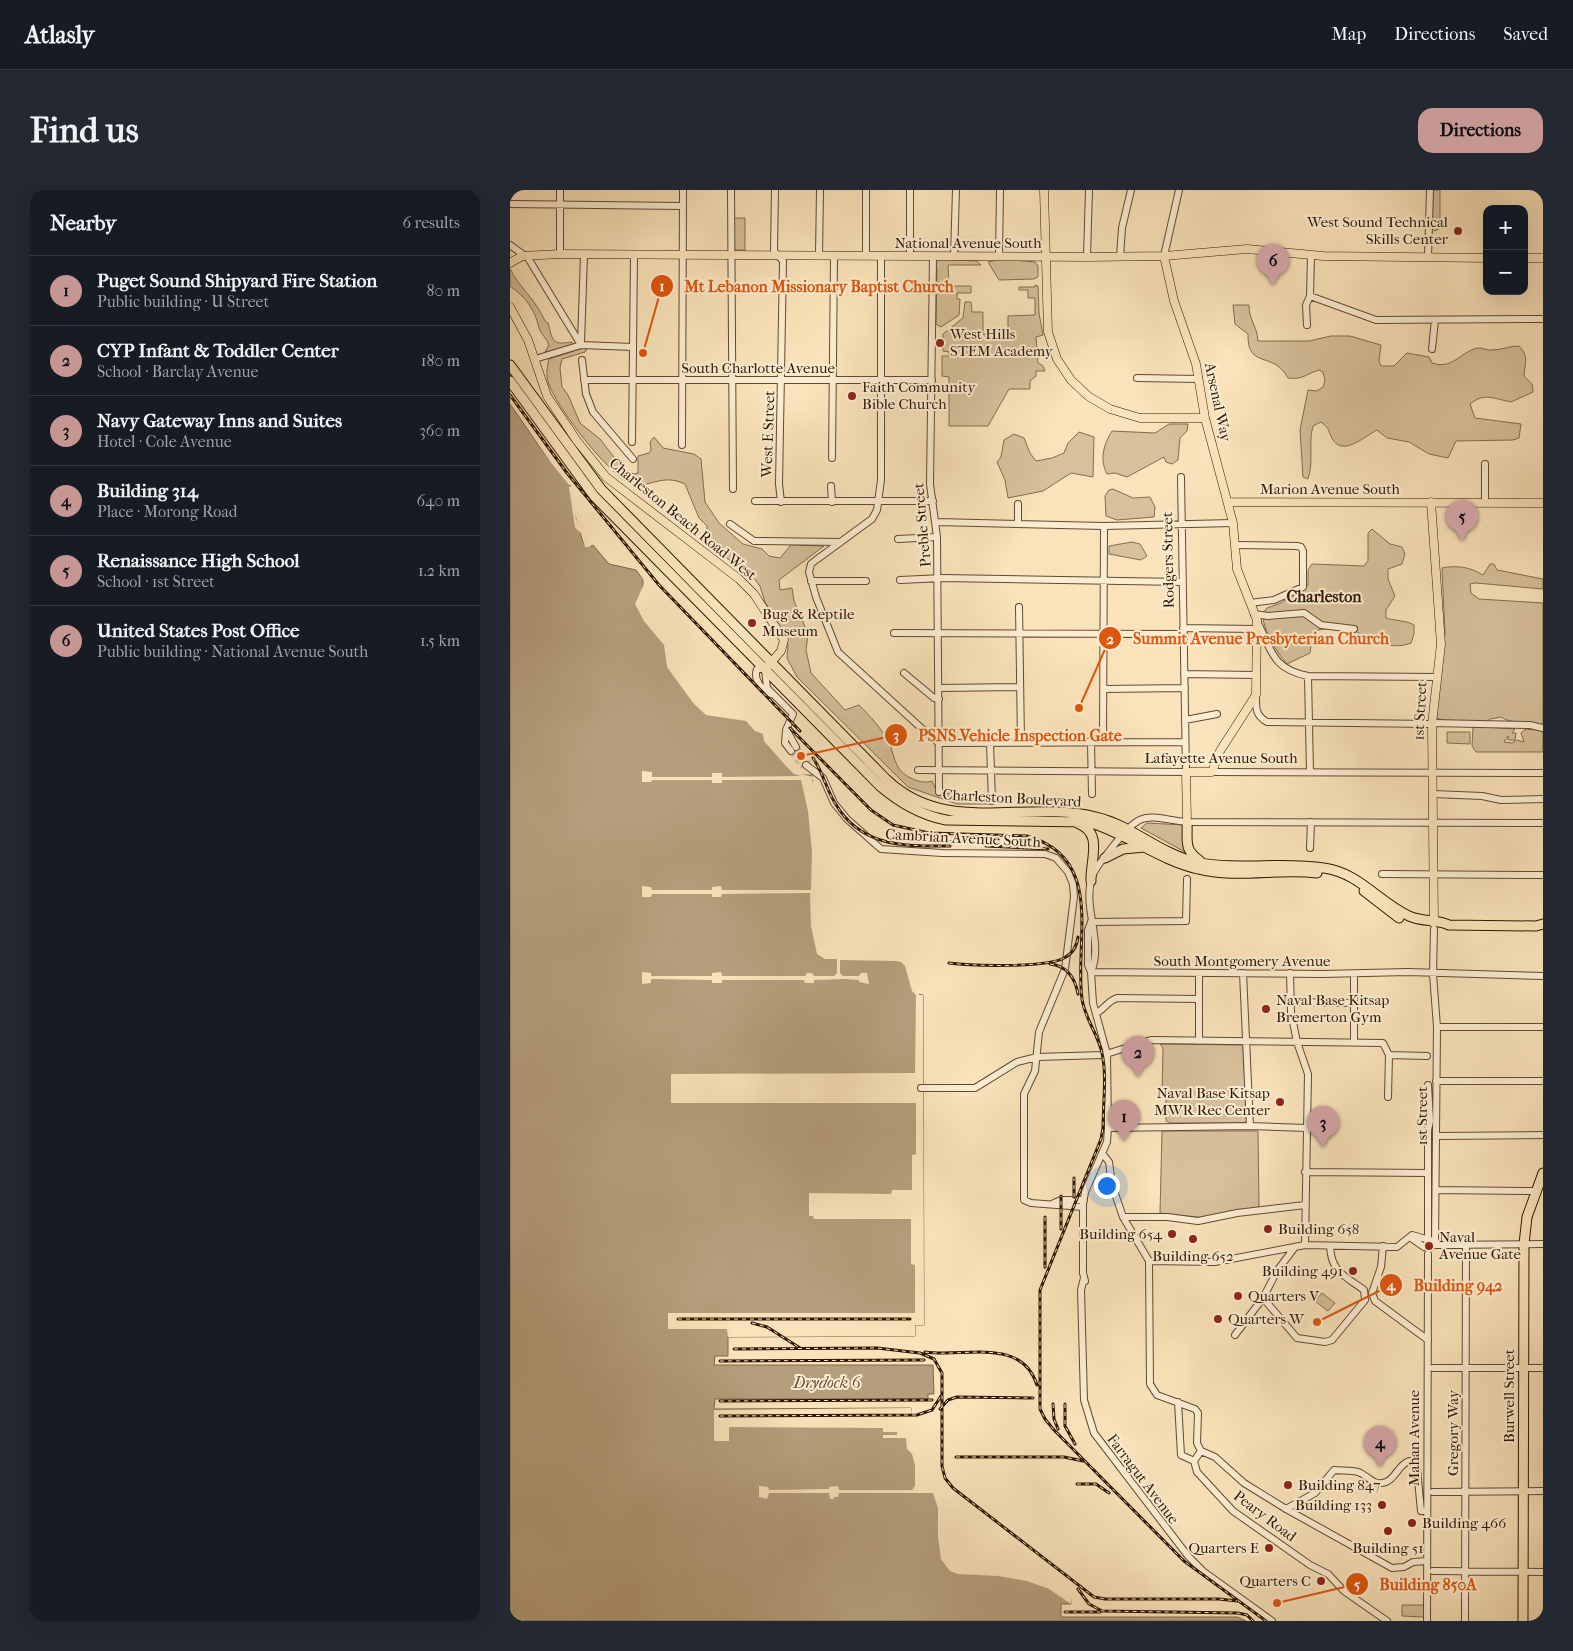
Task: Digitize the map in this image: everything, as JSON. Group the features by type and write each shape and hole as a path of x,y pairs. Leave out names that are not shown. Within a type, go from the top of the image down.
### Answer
{"highway":[{"name":"Charleston Boulevard","path":"510,365 601,489 772,661 889,783 920,803 940,810 960,812 1082,814 1104,819 1145,847 1199,870 1314,872 1333,875 1355,885 1402,920 1415,926 1434,926"},
{"name":"Charleston Boulevard","path":"510,381 594,496 880,786 895,799 917,812 938,819 959,821 1088,822 1124,833 1187,859 1202,863 1314,866 1334,870 1358,880 1405,915 1434,926"},
{"path":"1072,822 1084,826 1094,837 1091,881"},
{"path":"1187,822 1187,847 1192,855 1202,863"},
{"path":"1105,858 1123,849 1145,847"},
{"path":"1434,926 1444,929 1449,925 1541,926"},
{"name":"Burwell Street","path":"1523,1621 1524,1244 1527,1218 1543,1173"}],"main road":[{"path":"1044,190 1048,332 1057,359 1071,380 1088,396 1110,409 1140,418 1205,418"},
{"name":"National Avenue South","path":"510,263 526,255 560,254 1120,257 1164,256 1247,249 1311,256 1483,258"},
{"name":"Arsenal Way","path":"1164,256 1174,301 1196,364 1205,418 1233,523 1237,569 1256,617"},
{"path":"1528,258 1543,258"},
{"name":"Charleston Beach Road West","path":"510,307 526,334 547,396 577,441 597,466 606,476 732,573 754,594 784,640 781,651 765,669"},
{"name":"Marion Avenue South","path":"1228,502 1543,503"},
{"name":"1st Street","path":"1432,502 1441,634 1432,724 1434,926"},
{"path":"1212,772 1220,751 1256,695 1256,617"},
{"name":"Lafayette Avenue South","path":"1186,772 1212,772"},
{"name":"Rodgers Street","path":"1186,772 1187,822"}],"street":[{"path":"560,190 560,254"},
{"path":"682,445 683,190"},
{"path":"731,190 733,489"},
{"name":"West E Street","path":"776,190 774,251 783,260 779,484 781,502"},
{"path":"819,256 820,190"},
{"path":"866,190 866,256"},
{"path":"910,190 910,256"},
{"path":"954,256 956,190"},
{"path":"999,257 1000,190"},
{"path":"1087,257 1089,190"},
{"path":"1120,257 1122,228 1131,190"},
{"name":"Arsenal Way","path":"1164,256 1179,190"},
{"path":"1428,258 1430,190"},
{"path":"510,204 683,206"},
{"path":"510,245 526,255 582,344"},
{"path":"582,344 584,255"},
{"path":"632,442 634,255"},
{"path":"832,458 834,256"},
{"path":"881,256 879,501 872,519 811,564 809,572 838,652 931,738 939,742 1185,742"},
{"name":"Preble Street","path":"933,256 930,484 937,522 939,792"},
{"path":"1307,325 1306,305 1310,296 1311,256"},
{"path":"1310,296 1376,320 1543,319"},
{"path":"1432,349 1435,320"},
{"path":"535,359 582,344 633,347"},
{"path":"582,360 586,394 593,412 633,459"},
{"path":"1137,378 1199,379"},
{"name":"South Charlotte Avenue","path":"584,380 932,380"},
{"path":"1485,464 1485,503"},
{"name":"Rodgers Street","path":"1181,477 1186,772"},
{"path":"831,486 832,502"},
{"path":"755,502 933,501"},
{"path":"1018,504 1018,524"},
{"path":"937,522 1104,526 1233,523"},
{"path":"730,524 754,541 841,542"},
{"path":"1104,526 1104,741"},
{"path":"898,539 937,537"},
{"path":"1235,545 1301,547 1303,586 1274,600 1250,603"},
{"path":"900,580 1182,582"},
{"path":"812,582 866,582"},
{"path":"1019,607 1021,742"},
{"path":"1354,629 1321,625 1304,613 1256,617 1277,661 1291,672 1308,676 1436,677"},
{"path":"894,633 1020,635 1255,629"},
{"path":"771,694 765,692 755,676 757,669 765,669 765,685 771,694 793,714 786,730 794,749"},
{"path":"904,673 934,698 939,699"},
{"path":"1184,674 1255,675"},
{"path":"1308,676 1310,772"},
{"path":"938,688 1020,687"},
{"path":"1104,689 1185,688"},
{"path":"1256,695 1259,717 1267,722 1530,725 1543,728"},
{"path":"1185,720 1217,714"},
{"path":"1091,741 1092,794"},
{"path":"990,743 992,800"},
{"name":"Cambrian Avenue South","path":"806,765 823,778 834,803 844,815 870,841 882,849 942,853 1044,854 1056,858 1065,868 1071,878 1074,898 1066,963 1039,1032 1035,1071 1024,1094 1024,1200 1031,1203 1083,1204"},
{"name":"Lafayette Avenue South","path":"918,770 1186,772"},
{"name":"Lafayette Avenue South","path":"1212,772 1543,773"},
{"path":"1433,794 1482,796 1501,800 1543,798"},
{"path":"1091,881 1092,875 1124,833 1134,822 1144,818 1187,822 1543,823"},
{"path":"1310,848 1311,822"},
{"path":"1382,874 1543,875"},
{"path":"1091,922 1186,921 1187,878"},
{"name":"Farragut Avenue","path":"1091,881 1091,922 1088,930 1091,952 1088,965 1091,972 1092,997 1107,1054 1108,1128 1107,1142 1083,1204 1084,1278 1081,1290 1083,1307 1084,1400 1088,1420 1097,1439 1188,1556 1204,1572 1272,1621"},
{"name":"1st Street","path":"1432,1243 1436,1190 1437,1027 1433,974 1434,926"},
{"name":"South Montgomery Avenue","path":"1091,972 1394,974 1405,972 1543,976"},
{"path":"1199,973 1199,1041"},
{"path":"1243,973 1250,1126"},
{"path":"1290,973 1290,1002 1297,1042 1308,1074 1305,1245"},
{"path":"1354,974 1354,1042"},
{"path":"1096,1014 1109,1001 1117,998 1199,999"},
{"path":"1290,1002 1353,1003"},
{"path":"1437,1027 1543,1027"},
{"path":"921,1088 977,1088 1017,1062 1036,1057 1107,1054 1143,1042 1246,1040 1354,1042 1383,1043 1389,1055 1388,1097"},
{"path":"1389,1055 1427,1056"},
{"path":"1436,1081 1543,1081"},
{"path":"1428,1085 1430,1121 1428,1173 1432,1243"},
{"path":"1108,1128 1250,1126 1306,1128"},
{"path":"1436,1136 1543,1135"},
{"path":"1102,1153 1109,1162 1112,1185 1124,1217 1149,1261 1149,1377 1154,1391 1198,1413 1197,1442 1201,1451 1215,1457 1244,1483 1286,1509 1392,1568 1404,1567 1412,1562 1427,1561"},
{"path":"1305,1172 1428,1173"},
{"path":"1436,1190 1536,1190"},
{"path":"1124,1217 1166,1217 1198,1221 1237,1213 1305,1205"},
{"path":"1149,1261 1216,1262 1305,1245 1397,1247 1412,1235 1432,1243 1543,1244"},
{"path":"1408,1238 1415,1239 1424,1247 1432,1243"},
{"name":"Gregory Way","path":"1465,1621 1466,1244"},
{"path":"1263,1298 1297,1338 1326,1342 1341,1332 1364,1302 1364,1290 1335,1268 1331,1260 1330,1246"},
{"path":"1383,1246 1381,1267 1372,1293 1375,1301 1428,1340"},
{"path":"1235,1335 1263,1298 1277,1271 1295,1247"},
{"name":"Mahan Avenue","path":"1427,1621 1428,1254"},
{"path":"1433,1368 1543,1368"},
{"name":"Peary Road","path":"1178,1402 1179,1452 1180,1455 1194,1460 1196,1472 1234,1511 1310,1565 1328,1574 1344,1591 1387,1621"},
{"path":"1194,1460 1201,1451"},
{"path":"1286,1509 1315,1492 1334,1470 1359,1472 1373,1482 1384,1483 1403,1464 1409,1462 1417,1469 1421,1511 1427,1511"},
{"path":"1433,1492 1543,1491"},
{"path":"1433,1571 1543,1572"}],"shaded area":[{"path":"1432,190 1440,190 1440,228 1435,231 1432,229"},
{"path":"734,218 745,218 745,250 734,250"},
{"path":"937,259 977,261 981,265 948,265 949,286 971,286 971,293 957,293 957,299 960,299 959,315 941,327 936,324 937,269 935,263"},
{"path":"1002,259 1035,262 1038,266 1038,277 1034,279 999,280 988,262"},
{"path":"510,269 548,323 554,341 561,343 572,342 572,347 545,352 549,345 540,330 535,315 525,299 510,286"},
{"path":"1035,285 1038,286 1039,313 1043,335 1036,337 1038,363 1043,366 1045,371 1036,371 1036,376 1030,381 1030,389 1009,389 988,426 949,426 949,377 942,376 942,356 949,356 949,352 943,351 943,334 963,318 965,302 971,302 972,312 983,312 983,334 1008,334 1008,316 1035,315 1035,298 1028,298 1028,290 1019,290 1019,287 1035,287"},
{"path":"1233,305 1249,305 1258,341 1309,341 1331,336 1350,336 1381,345 1379,361 1381,366 1394,366 1407,353 1429,357 1432,363 1439,365 1450,363 1477,348 1490,350 1519,346 1525,356 1524,376 1532,384 1533,392 1511,402 1485,397 1475,400 1470,404 1475,418 1521,424 1519,438 1513,440 1456,441 1448,458 1429,454 1409,442 1387,438 1377,430 1354,444 1342,446 1336,444 1328,428 1321,422 1313,426 1310,473 1308,479 1303,477 1300,430 1308,390 1317,391 1323,387 1325,381 1323,372 1319,370 1301,377 1288,378 1275,364 1256,356 1249,345 1248,334 1235,324"},
{"path":"583,348 587,349 585,352 562,359 560,368 562,387 568,395 580,423 600,439 623,469 634,474 638,473 638,456 649,453 651,450 650,442 654,437 663,448 694,454 701,459 705,502 719,523 743,544 762,549 769,556 780,558 791,545 824,546 779,580 780,590 792,588 794,601 808,634 806,650 811,673 845,710 859,705 867,713 885,736 891,747 896,764 904,774 918,781 932,781 938,794 954,793 962,798 982,796 991,804 957,804 908,787 797,677 787,658 788,645 786,637 765,602 760,586 751,575 712,548 707,535 707,526 699,518 685,484 677,481 663,480 639,485 633,484 623,479 598,455 561,407 547,379 549,359"},
{"path":"1169,424 1188,424 1187,431 1180,438 1178,460 1172,464 1166,462 1164,457 1127,477 1115,473 1107,474 1103,457 1112,431 1155,433"},
{"path":"1079,432 1094,437 1093,477 1071,473 1043,491 1008,498 1005,480 997,462 1001,457 1004,440 1014,434 1024,438 1030,453 1036,461 1052,458 1064,453 1068,443"},
{"path":"1113,489 1133,498 1150,497 1155,507 1154,517 1117,520 1106,516 1105,496 1109,490"},
{"path":"1372,529 1390,544 1402,547 1405,554 1402,564 1388,569 1388,579 1395,596 1386,610 1386,618 1414,625 1411,643 1395,646 1378,642 1347,626 1321,630 1313,632 1310,653 1287,664 1271,641 1265,628 1262,614 1267,608 1281,603 1308,585 1308,570 1312,564 1364,566 1368,561 1368,533"},
{"path":"1132,542 1140,544 1147,556 1141,560 1109,554 1109,546"},
{"path":"1490,564 1494,564 1497,570 1543,579 1543,589 1470,584 1471,593 1479,599 1543,603 1543,752 1476,752 1472,746 1473,726 1515,729 1512,733 1516,733 1515,740 1508,740 1508,736 1504,742 1512,743 1517,740 1524,742 1521,733 1526,729 1533,730 1534,725 1501,717 1490,719 1485,723 1442,720 1435,717 1445,633 1442,568 1463,567 1483,575"},
{"path":"1447,732 1470,732 1470,744 1447,743"},
{"path":"1147,823 1184,825 1187,853 1141,828"},
{"path":"1160,1044 1243,1045 1247,1121 1243,1123 1171,1123 1166,1121 1166,1099 1162,1094 1163,1048"},
{"path":"1162,1131 1258,1131 1259,1207 1206,1218 1160,1213"},
{"path":"1322,1293 1335,1303 1328,1311 1315,1301"},
{"path":"1402,1605 1424,1605 1424,1617 1402,1616"}],"water":[{"name":"Drydock 6","path":"510,404 551,463 570,485 572,505 584,545 589,547 593,545 609,564 636,570 643,579 643,594 661,629 670,661 709,710 753,719 795,772 800,775 812,775 822,952 905,958 916,994 923,995 924,1325 915,1325 915,1336 728,1337 728,1356 715,1356 714,1365 933,1365 934,1394 928,1394 928,1399 715,1399 714,1409 911,1408 911,1443 927,1483 940,1488 944,1556 957,1569 1014,1572 1071,1599 1071,1604 1061,1604 1061,1617 1238,1617 1246,1621 510,1621"}],"pier":[{"path":"510,401 553,462 572,484 569,485 551,463"},
{"path":"572,486 576,518 587,545 593,544 589,547 585,547 581,533 575,528 569,487"},
{"path":"636,568 647,581 645,594 653,612 663,628 677,642 673,661 709,707 746,712 751,715 776,740 800,774 814,777 812,781 816,787 821,805 821,905 824,950 906,956 918,968 919,995 923,995 924,1325 915,1325 915,1336 728,1337 727,1329 668,1329 668,1313 915,1313 915,1265 911,1264 911,1219 814,1219 813,1216 809,1216 809,1193 891,1194 892,1190 912,1190 912,1155 916,1154 916,1103 671,1103 671,1074 915,1073 916,995 912,991 905,966 901,962 896,961 840,960 840,973 843,976 859,976 861,973 867,973 869,984 859,982 859,980 845,979 814,980 814,983 805,983 804,980 722,980 722,983 712,983 712,980 651,979 651,983 642,984 642,972 651,973 651,976 712,976 712,973 721,972 722,976 805,976 807,973 812,973 814,976 834,976 837,973 837,959 825,959 817,954 811,926 810,893 722,894 721,897 712,897 712,894 652,894 651,897 642,897 642,886 651,887 652,890 712,890 712,887 721,886 722,890 811,890 812,852 808,811 801,780 722,780 722,783 712,783 712,780 652,780 651,782 642,782 642,771 652,772 652,777 712,777 712,773 722,773 722,777 801,776 794,774 786,766 764,741 763,734 755,731 746,721 706,715 694,704 667,667 664,645 644,621 635,604 645,582"},
{"path":"911,1408 914,1442 923,1456 929,1481 943,1489 946,1551 949,1560 958,1566 1015,1570 1055,1583 1072,1596 1071,1604 1049,1589 1027,1581 998,1576 958,1574 950,1571 941,1559 938,1537 938,1508 933,1493 839,1493 838,1497 830,1499 829,1493 769,1493 767,1499 759,1497 759,1486 768,1487 769,1490 829,1489 829,1487 838,1486 839,1490 912,1490 915,1486 915,1465 912,1454 907,1449 906,1438 883,1438 883,1435 897,1435 897,1432 883,1432 883,1428 729,1427 729,1441 714,1441 714,1410"}],"tunnel":[{"path":"796,747 809,763"},
{"path":"791,751 803,767"}],"railway":[{"path":"510,395 567,473 659,585 800,731"},
{"path":"790,728 871,810 893,825 929,833 1027,836 1052,847 1068,862 1077,882 1081,904 1082,999 1102,1053 1105,1081 1103,1128 1101,1139 1040,1290 1040,1409 1054,1430 1184,1561 1266,1621"},
{"path":"813,758 835,803 846,818 858,829 885,841 901,844 950,846"},
{"path":"943,842 985,840"},
{"path":"986,846 1048,849"},
{"path":"949,963 1026,965 1055,961 1064,958 1072,952 1078,937"},
{"path":"1050,964 1061,967 1069,973 1075,982 1078,994"},
{"path":"1074,1178 1074,1197"},
{"path":"1061,1196 1061,1229"},
{"path":"1045,1217 1045,1267"},
{"path":"678,1319 910,1319"},
{"path":"752,1323 767,1327 800,1348"},
{"path":"734,1349 877,1348 920,1353 934,1359 942,1373 942,1466 945,1478 953,1488 1094,1597 1105,1599 1219,1599 1237,1601"},
{"path":"925,1352 990,1352 1005,1355 1018,1360 1029,1370 1037,1385"},
{"path":"720,1361 924,1360"},
{"path":"720,1416 917,1415 932,1410 941,1396"},
{"path":"940,1409 948,1400 957,1397 1033,1398"},
{"path":"720,1401 932,1400"},
{"path":"1053,1404 1054,1419 1058,1429"},
{"path":"1065,1404 1065,1426 1075,1444"},
{"path":"956,1457 1064,1457 1083,1461"},
{"path":"1077,1484 1096,1484 1109,1493"},
{"path":"1078,1589 1089,1604 1102,1611 1238,1613 1247,1615 1253,1621"},
{"path":"1065,1612 1100,1612"}],"place":[{"name":"West Sound Technical Skills Center","path":"1458,231"},
{"name":"United States Post Office","path":"1273,285"},
{"name":"West Hills STEM Academy","path":"940,343"},
{"name":"Mt Lebanon Missionary Baptist Church","path":"643,353"},
{"name":"Faith Community Bible Church","path":"852,396"},
{"name":"Renaissance High School","path":"1462,541"},
{"name":"Bug & Reptile Museum","path":"752,623"},
{"name":"Summit Avenue Presbyterian Church","path":"1079,708"},
{"name":"PSNS Vehicle Inspection Gate","path":"801,756"},
{"name":"Naval Base Kitsap Bremerton Gym","path":"1266,1009"},
{"name":"CYP Infant & Toddler Center","path":"1138,1077"},
{"name":"Naval Base Kitsap MWR Rec Center","path":"1280,1102"},
{"name":"Puget Sound Shipyard Fire Station","path":"1124,1141"},
{"name":"Navy Gateway Inns and Suites","path":"1323,1147"},
{"name":"Building 658","path":"1268,1229"},
{"name":"Building 654","path":"1172,1234"},
{"name":"Building 652","path":"1193,1239"},
{"name":"Naval Avenue Gate","path":"1429,1246"},
{"name":"Building 491","path":"1353,1271"},
{"name":"Quarters V","path":"1238,1296"},
{"name":"Quarters W","path":"1218,1319"},
{"name":"Building 942","path":"1317,1322"},
{"name":"Building 314","path":"1380,1467"},
{"name":"Building 847","path":"1288,1485"},
{"name":"Building 133","path":"1382,1505"},
{"name":"Building 466","path":"1412,1523"},
{"name":"Building 51","path":"1388,1531"},
{"name":"Quarters E","path":"1269,1548"},
{"name":"Quarters C","path":"1321,1581"},
{"name":"Building 850A","path":"1277,1603"}],"district":[{"name":"Charleston","path":"1324,596"}]}
